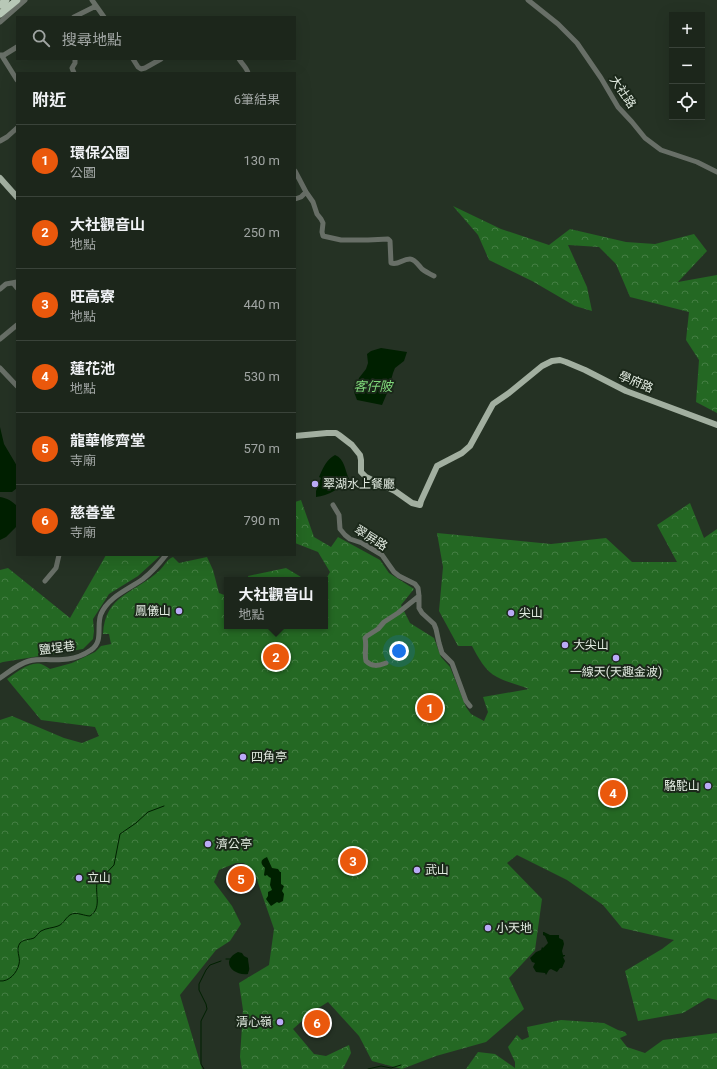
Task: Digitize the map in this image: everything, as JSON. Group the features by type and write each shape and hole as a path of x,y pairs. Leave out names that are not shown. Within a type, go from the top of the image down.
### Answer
{"highway":[{"path":"0,5 6,0"},
{"path":"0,14 17,0"}],"main road":[{"path":"0,178 16,196"},
{"name":"學府路","path":"296,436 336,433 352,446 360,455 363,475 395,491 412,503 420,505 437,466 466,450 478,433 494,404 548,362 556,360 566,362 626,391 717,426"}],"street":[{"path":"0,22 25,0"},
{"path":"92,0 103,16"},
{"name":"大社路","path":"528,0 558,24 577,43 601,78 618,107 645,138 661,150 690,159 717,172"},
{"path":"76,16 96,6"},
{"path":"16,48 1,56 16,78"},
{"path":"74,72 72,68 75,60"},
{"path":"134,60 141,69 158,60"},
{"path":"240,60 248,72"},
{"path":"0,141 16,129"},
{"path":"296,173 323,223 323,236 341,240 388,239 390,241 391,263 396,264 411,259 434,276"},
{"path":"296,199 301,197 306,192"},
{"path":"0,289 6,284 15,283"},
{"path":"0,339 16,326"},
{"path":"0,368 16,385"},
{"name":"翠屏路","path":"333,505 339,515 340,529 345,535 350,539 362,543 382,556 394,572 415,584 418,588 419,608 422,613 434,624 442,653 452,663 466,701 470,706"},
{"path":"45,581 56,568 59,556"},
{"name":"鹽埕巷","path":"0,678 17,666 27,662 69,659 93,650 97,644 99,636 101,614 107,605 116,596 145,578 156,568 165,556"},
{"path":"386,662 379,666 375,666 366,661 365,638 419,596"}],"green space":[{"path":"453,206 501,229 549,245 570,229 626,242 655,244 694,234 707,251 678,282 717,275 717,413 696,402 699,360 686,340 689,312 630,297 616,264 599,247 568,245 587,287 592,311 575,306 532,281 489,260 478,235"},
{"path":"301,500 314,537 331,547 338,537 380,560 389,573 414,589 401,605 410,623 434,638 441,657 450,667 466,707 471,714 484,721 488,712 483,697 529,689 497,677 489,671 482,663 472,646 458,646 439,611 443,567 437,533 551,544 606,538 632,562 677,562 657,525 690,503 704,538 717,529 717,1000 708,998 683,1013 638,1021 625,971 674,940 622,928 603,905 567,880 517,855 507,863 542,899 535,950 509,978 524,1009 486,1042 436,1056 402,1069 372,1061 359,1036 328,1002 312,1012 293,1029 314,1054 326,1056 349,1045 351,1053 343,1069 242,1069 240,1057 243,1010 239,983 269,965 274,929 256,877 244,863 236,863 219,870 214,882 232,906 241,924 230,941 216,950 180,995 202,1069 0,1069 0,720 12,716 64,738 82,743 99,736 95,727 41,720 7,679 23,668 32,664 41,664 50,669 72,663 95,652 101,646 111,644 109,634 103,634 105,621 109,610 123,596 151,578 169,559 173,557 179,563 207,557 213,570 219,593 224,595 224,629 328,629 327,577 330,572 318,552 296,543 296,502"},
{"path":"105,556 160,556 138,576 109,594 93,619 93,639 83,649 0,663 0,570 8,568 70,618"},
{"path":"286,568 301,577 248,577"},
{"path":"561,1020 604,1023 625,1032 627,1035 620,1038 627,1047 645,1053 663,1040 717,1033 717,1069 466,1069 478,1052 495,1054 515,1068 515,1062 508,1047 517,1035 522,1040 529,1037 527,1027"}],"water":[{"name":"客仔陂","path":"381,348 407,352 404,361 395,368 382,405 357,400 354,392 359,378 366,369 368,363 367,354"},
{"path":"0,427 4,444 16,464 16,489 12,492 0,492"},
{"path":"335,455 343,462 349,479 334,491 316,497 316,491 321,478 319,477 323,467"},
{"path":"0,497 9,500 16,505 16,527 6,537 0,540"},
{"path":"267,857 272,868 278,869 281,872 281,884 284,886 282,891 284,894 283,901 279,903 277,902 271,906 266,899 268,892 272,890 270,885 271,878 264,875 265,868 262,865 262,860"},
{"path":"543,932 550,935 559,935 559,938 563,940 564,944 562,951 563,955 565,955 563,957 565,961 562,968 560,968 557,972 551,969 546,975 545,973 536,972 533,967 535,963 532,962 530,958 548,943 543,935"},
{"path":"238,952 242,953 248,958 248,974 237,973 230,967 230,960"}],"waterway":[{"path":"0,981 6,980 16,971 19,961 18,948 20,943 34,938 43,930 62,924 68,916 72,914 76,913 90,916 94,913 97,905 97,883 114,865 120,834 136,823 148,812 164,806"},
{"path":"204,1069 201,1064 201,1021 207,1009 199,990 199,984 210,965 221,961"},
{"path":"368,1069 381,1066 391,1068 401,1065"}],"place":[{"name":"翠湖水上餐廳","path":"315,484"},
{"name":"鳳儀山","path":"179,611"},
{"name":"尖山","path":"511,613"},
{"name":"大尖山","path":"565,645"},
{"name":"大社觀音山","path":"276,657"},
{"name":"一線天(天趣金波)","path":"616,658"},
{"name":"環保公園","path":"430,708"},
{"name":"四角亭","path":"243,757"},
{"name":"駱駝山","path":"708,786"},
{"name":"蓮花池","path":"613,793"},
{"name":"濟公亭","path":"208,844"},
{"name":"旺高寮","path":"353,861"},
{"name":"武山","path":"417,870"},
{"name":"立山","path":"79,878"},
{"name":"龍華修齊堂","path":"241,879"},
{"name":"小天地","path":"488,928"},
{"name":"清心嶺","path":"280,1022"},
{"name":"慈善堂","path":"317,1023"}]}
